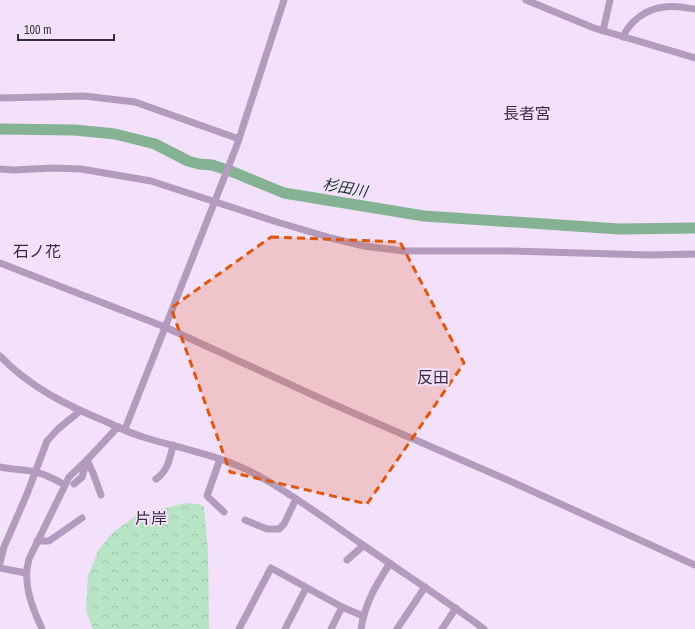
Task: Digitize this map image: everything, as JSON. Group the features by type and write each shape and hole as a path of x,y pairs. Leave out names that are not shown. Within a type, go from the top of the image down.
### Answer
{"street":[{"path":"122,428 165,327 238,142 284,0"},
{"path":"526,0 603,31 695,58"},
{"path":"603,31 610,0"},
{"path":"623,37 627,27 642,15 655,8 665,6 695,9"},
{"path":"0,98 84,96 135,102 238,142"},
{"path":"0,169 14,170 52,168 88,170 151,181 215,199 330,238 364,246 398,250 511,251 649,255 695,254"},
{"path":"0,263 165,327 326,401 510,481 695,565"},
{"path":"0,356 9,365 41,389 80,411 144,437 220,459 257,474 456,608 484,629"},
{"path":"0,563 4,548 47,442 58,430 80,411"},
{"path":"42,629 33,609 27,583 26,573 29,559 68,477 87,460 114,430 122,428"},
{"path":"156,479 163,474 170,458 173,445"},
{"path":"220,459 208,496 224,512"},
{"path":"74,484 82,477 87,460"},
{"path":"87,460 93,472 100,495"},
{"path":"0,467 10,470 35,472 51,477 65,485"},
{"path":"245,520 267,529 279,529 284,524 296,500"},
{"path":"37,541 49,541 82,518"},
{"path":"347,560 363,546"},
{"path":"361,629 363,616 372,592 390,563"},
{"path":"0,568 26,573"},
{"path":"241,628 271,568 342,607 363,616"},
{"path":"397,629 425,587"},
{"path":"285,629 306,588"},
{"path":"331,629 342,607"},
{"path":"442,629 456,608"}],"highlighted area":[{"path":"271,237 400,242 464,363 367,504 230,472 171,308"}],"green space":[{"path":"186,503 199,504 204,507 208,551 209,629 93,629 86,611 88,576 98,551 112,533 137,515"}],"waterway":[{"name":"杉田川","path":"0,129 75,130 115,134 155,144 188,161 212,165 284,193 424,216 619,229 695,228"}],"district":[{"name":"長者宮","path":"527,113"},
{"name":"石ノ花","path":"37,251"},
{"name":"反田","path":"433,377"},
{"name":"片岸","path":"151,518"}]}
